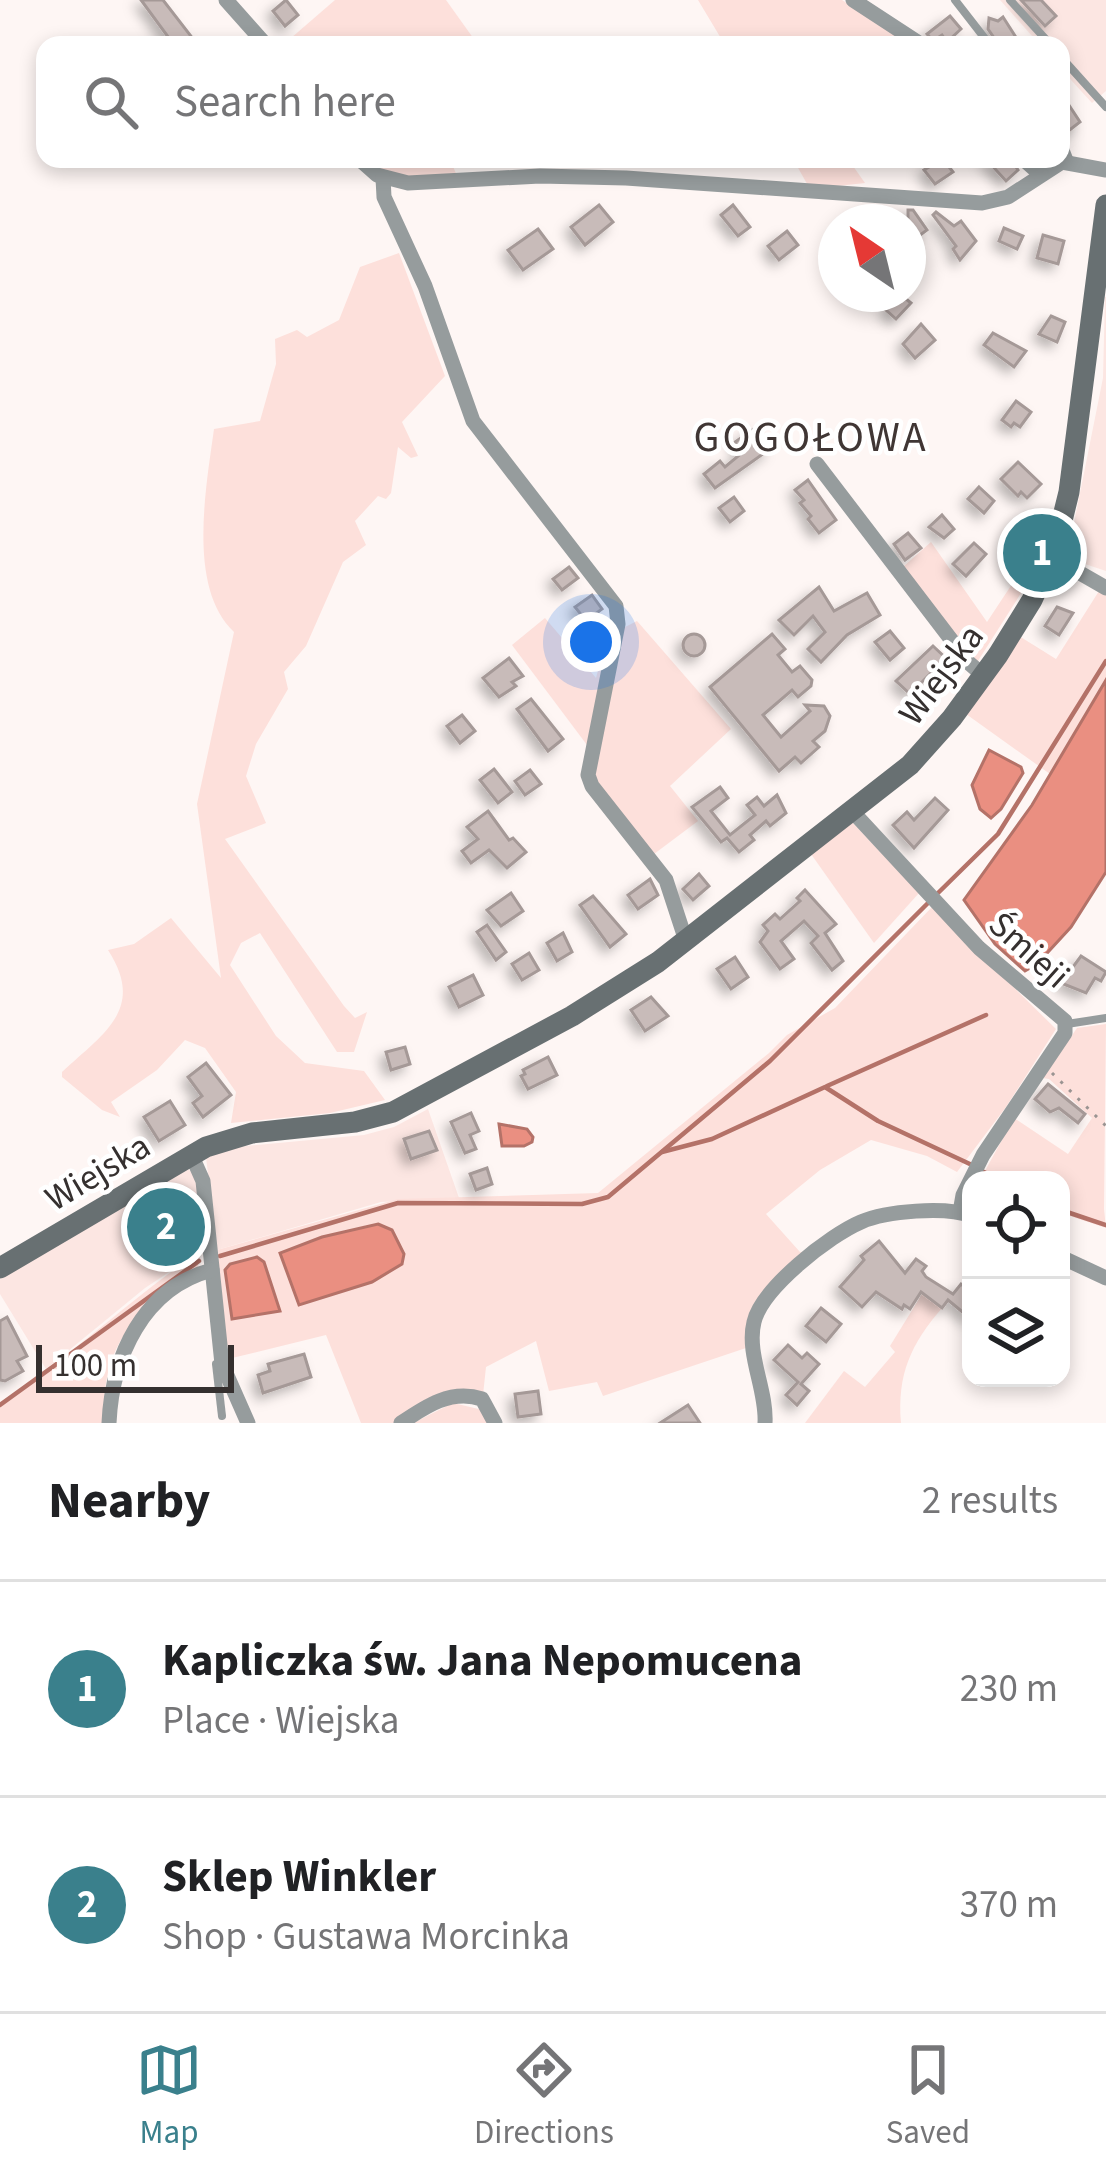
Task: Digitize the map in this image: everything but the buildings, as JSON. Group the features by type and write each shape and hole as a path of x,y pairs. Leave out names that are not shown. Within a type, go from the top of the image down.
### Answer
{"street":[{"path":"226,0 258,36"},
{"path":"853,0 908,36"},
{"path":"1070,161 1106,170"},
{"path":"370,168 383,178 434,183 540,176 626,178 984,203 1009,197 1056,168"},
{"path":"1034,168 1041,175"},
{"path":"383,178 382,193 425,286 469,415 616,606 618,624 588,775 592,787 666,880 686,941"},
{"name":"Wiejska","path":"0,1268 191,1154 240,1135 355,1122 393,1112 602,999 686,941 921,754 984,676 1025,612 1052,557 1069,492 1106,205"},
{"path":"817,464 969,663 984,676"},
{"path":"1052,557 1106,588"},
{"name":"Śmieji","path":"853,812 980,948 1065,1024 1065,1033 975,1171"},
{"path":"191,1154 203,1181 218,1345 229,1385 248,1423"},
{"name":"Śmieji","path":"765,1423 752,1336 759,1307 770,1292 862,1221 894,1213 962,1214"},
{"path":"1070,1261 1106,1278"},
{"path":"109,1423 117,1368 138,1323 158,1301 197,1274 212,1270"},
{"path":"401,1423 440,1401 468,1395 482,1399 495,1423"}],"lane":[{"path":"956,0 983,36"},
{"path":"1010,0 1043,36"},
{"path":"1070,67 1106,106"},
{"path":"1065,1024 1106,1018"},
{"path":"218,1345 222,1416"}],"path":[{"path":"1045,1062 1106,1126"}],"shaded area":[{"path":"335,0 446,0 472,36 293,36"},
{"path":"698,0 842,0 897,36 720,36"},
{"path":"1000,0 1106,0 1106,91 1092,103 1070,79 1070,36 1032,36"},
{"path":"380,168 454,168 457,176 421,177"},
{"path":"798,168 854,168 865,183 810,189"},
{"path":"399,253 445,376 402,422 418,456 411,458 398,447 391,493 386,499 378,496 355,521 366,545 343,562 306,646 284,672 288,689 256,744 246,776 266,823 225,839 344,1006 355,1018 367,1012 354,1052 337,1052 260,933 241,943 230,965 276,1036 305,1063 364,1071 385,1100 330,1113 231,1123 236,1092 205,1048 185,1040 157,1070 111,1102 120,1117 102,1110 62,1077 105,1032 121,1004 119,971 108,950 134,944 171,918 221,978 197,804 234,632 219,613 205,564 204,508 214,429 260,421 276,364 275,339 297,330 307,337 339,320 360,267"},
{"path":"1105,297 1106,571 1067,558 1103,378"},
{"path":"931,542 987,622 1020,572 1030,579 976,664 903,567"},
{"path":"1099,591 1106,595 1106,680 1050,774 966,714 1019,636 1056,659"},
{"path":"545,618 596,678 607,636 637,621 731,729 670,786 698,821 654,854 622,831 583,783 587,745 512,645"},
{"path":"1106,680 1106,872 1071,927 1025,971 995,944 964,900 1032,805"},
{"path":"989,750 1021,767 1023,773 991,818 980,809 972,785"},
{"path":"852,822 919,893 874,943 811,854"},
{"path":"932,907 1056,1029 957,1172 927,1156 871,1140 820,1170 766,1214 800,1252 811,1251 758,1303 746,1348 603,1396 597,1382 549,1391 536,1341 486,1367 483,1395 473,1392 395,1423 361,1423 326,1335 228,1359 217,1250 398,1199 598,1193 787,1035 835,1008","holes":["368,1225 392,1230 404,1254 402,1264 372,1282 301,1305 280,1254"]},
{"path":"1106,1024 1106,1228 1070,1216 1070,1171 985,1171 1014,1118 1068,1154 1092,1118 1043,1078 1077,1028"},
{"path":"428,1109 459,1198 381,1202 217,1250 206,1157 224,1148 364,1135 394,1127"},
{"path":"499,1124 527,1129 532,1142 502,1146"},
{"path":"188,1169 199,1179 205,1238 199,1252 145,1288 46,1369 0,1294 0,1279 166,1175"},
{"path":"378,1224 392,1230 404,1254 402,1264 372,1282 299,1305 280,1253"},
{"path":"199,1252 198,1268 140,1314 116,1350 108,1372 105,1423 0,1423 0,1402"},
{"path":"257,1257 264,1262 280,1311 232,1319 225,1270 230,1264"},
{"path":"922,1294 942,1308 908,1361 901,1389 901,1423 805,1423 844,1371 865,1387 895,1352 890,1346"},
{"path":"453,1403 483,1410 487,1423 413,1423"}],"waterway":[{"path":"938,893 998,834 1106,661"},
{"path":"220,1256 398,1203 582,1204 608,1197 770,1061 929,902"},
{"path":"827,1086 986,1015"},
{"path":"662,1152 712,1139 825,1087 878,1121 972,1165"},
{"path":"1070,1213 1106,1225"},
{"path":"0,1405 199,1261"}],"place":[{"name":"Kapliczka św. Jana Nepomucena","path":"1042,553"},
{"name":"Sklep Winkler","path":"166,1227"}],"district":[{"name":"GOGOŁOWA","path":"811,436"}]}
